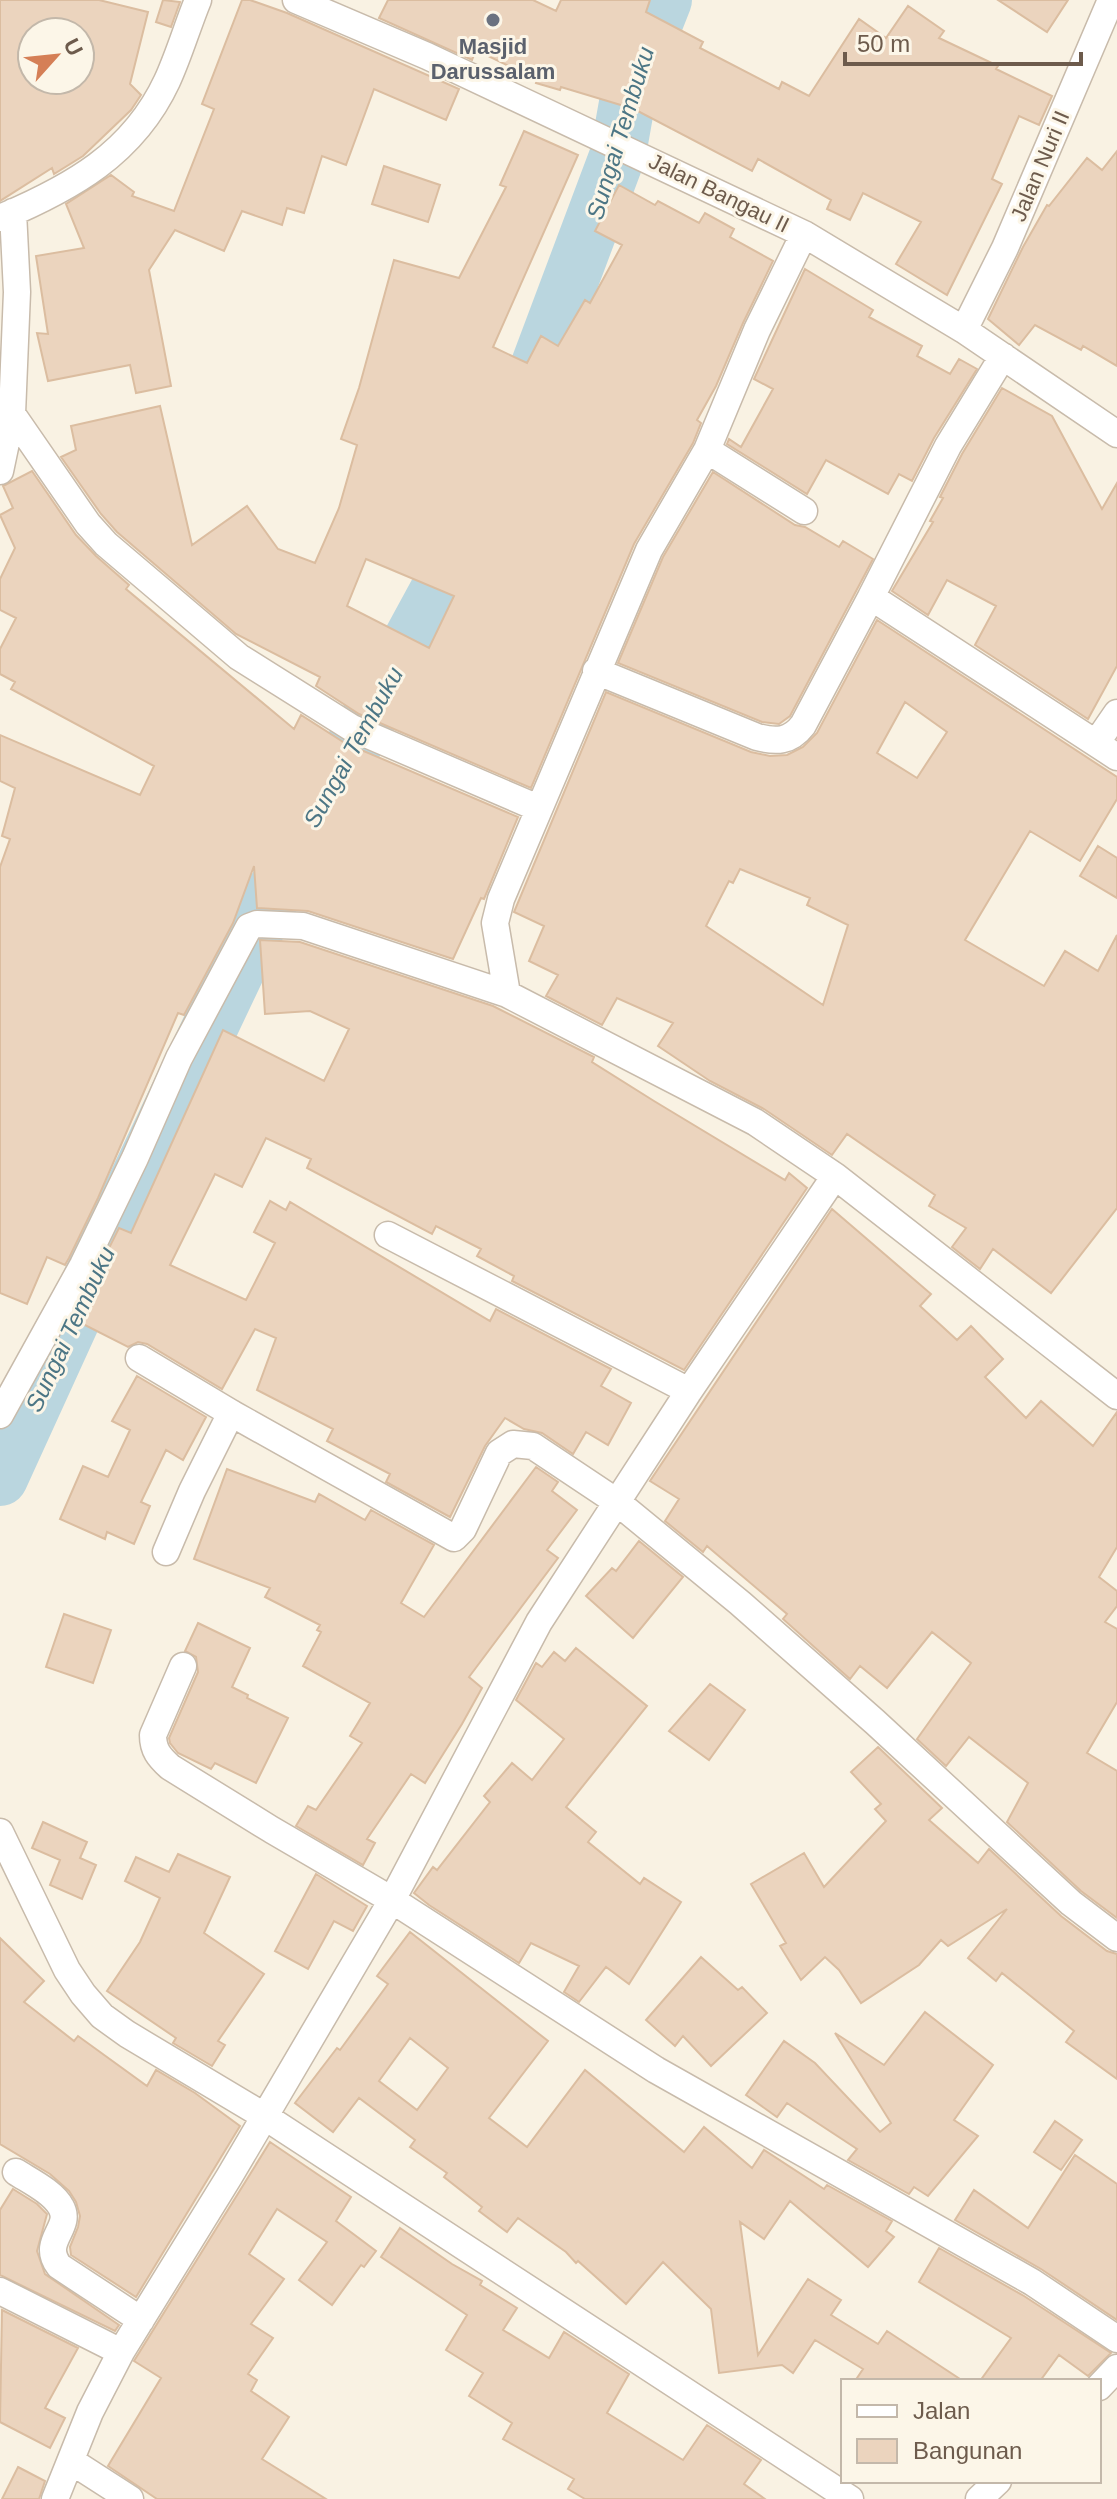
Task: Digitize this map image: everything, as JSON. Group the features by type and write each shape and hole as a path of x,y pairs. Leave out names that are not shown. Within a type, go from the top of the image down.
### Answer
{"street":[{"path":"0,471 12,414 17,292 7,215 86,176 122,146 166,82 198,0"},
{"name":"Jalan Bangau II","path":"296,0 427,56 804,234 964,330 1117,434"},
{"name":"Jalan Nuri II","path":"964,330 1005,248 1111,0"},
{"path":"507,994 495,923 501,899 649,550 707,450 757,330 804,234"},
{"path":"596,671 757,737 774,742 798,732 948,446 1003,356"},
{"path":"12,414 88,524 106,544 239,657 359,731 538,808"},
{"path":"707,450 804,511"},
{"path":"871,597 1107,750 1117,713"},
{"path":"0,1415 83,1265 200,1015 249,927 257,924 303,926 507,994 755,1122 835,1176 1117,1396"},
{"path":"55,2499 90,2412 121,2352 392,1900 539,1622 689,1391 835,1176"},
{"path":"388,1235 689,1391"},
{"path":"139,1358 454,1538 463,1529 499,1453 513,1444 533,1446 617,1502 740,1603 875,1722 1071,1903 1117,1938"},
{"path":"166,1552 231,1413"},
{"path":"183,1666 153,1735 158,1756 170,1767 392,1900 656,2070 1032,2282 1117,2339"},
{"path":"0,1832 67,1970 102,2016 264,2116 850,2499"},
{"path":"16,2172 55,2198 62,2208 64,2216 51,2248 59,2266 141,2320"},
{"path":"0,2291 121,2352"},
{"path":"1101,2385 1117,2368"},
{"path":"71,2461 130,2499"},
{"path":"979,2499 996,2483"}],"building":[{"path":"0,0 99,0 148,12 130,84 141,95 131,110 83,156 54,174 52,168 0,201"},
{"path":"163,0 180,2 171,27 156,22"},
{"path":"242,0 287,13 459,89 446,120 374,89 346,165 322,156 304,213 287,208 282,225 242,211 224,251 175,230 149,270 171,386 136,393 130,365 48,381 37,333 48,334 36,256 84,248 66,204 111,175 134,192 132,196 174,211 214,109 202,104"},
{"path":"388,0 533,0 556,11 561,0 650,0 646,12 703,42 700,48 779,89 782,82 809,96 859,19 886,38 908,6 944,31 939,38 1052,96 1039,125 1019,116 992,179 1002,184 947,295 896,264 921,222 863,193 850,220 827,209 831,200 758,159 752,171 634,109 561,87 560,90 536,83 537,80 476,50 472,60 379,18"},
{"path":"998,0 1068,0 1047,32"},
{"path":"524,131 578,155 493,347 527,363 541,336 558,346 585,300 590,303 622,245 595,231 619,185 655,205 658,201 699,223 705,213 734,229 730,237 773,261 716,386 697,420 701,423 693,443 634,544 531,788 359,714 316,686 320,677 236,634 117,532 61,457 76,450 71,426 160,406 192,545 247,506 278,549 315,563 339,508 357,445 341,439 359,388 394,260 459,278 506,187 500,185","holes":["366,559 454,596 429,648 347,606"]},
{"path":"1117,151 1117,366 1083,346 1081,350 1035,325 1019,345 988,319 1023,247 1047,205 1087,158 1102,170"},
{"path":"384,166 440,185 428,222 372,204"},
{"path":"805,269 873,310 869,317 922,346 917,356 950,374 959,359 977,369 934,438 912,481 899,474 888,494 826,460 807,494 727,444 729,439 741,447 773,389 754,379"},
{"path":"1002,388 1052,416 1102,509 1117,483 1117,666 1088,719 975,645 996,606 947,580 928,615 892,591 933,522 930,521 943,498 940,497 962,454"},
{"path":"32,471 76,535 129,585 126,589 294,729 301,715 345,743 518,817 484,899 481,898 453,959 308,911 257,908 254,866 233,923 184,1015 178,1013 69,1258 65,1265 47,1257 27,1304 0,1293 0,867 10,839 2,836 15,788 0,781 0,735 140,795 154,766 11,689 15,682 0,674 0,649 16,618 0,610 0,579 15,548 0,515 13,508 3,486"},
{"path":"713,472 795,525 805,527 839,547 843,541 873,559 790,716 779,724 762,722 618,663 663,557"},
{"path":"877,620 1117,777 1117,799 1080,861 1030,831 965,940 1044,986 1065,951 1098,971 1117,935 1117,1208 1051,1293 993,1249 980,1269 952,1247 966,1228 929,1206 935,1195 847,1134 832,1155 764,1109 710,1081 658,1046 673,1023 617,998 602,1025 546,996 558,975 529,961 544,926 514,912 606,692 751,752 770,756 787,755 803,747 817,733","holes":["905,702 947,732 917,778 877,753","740,869 810,898 807,905 848,925 823,1005 706,926 729,881 733,883"]},
{"path":"1098,846 1117,858 1117,898 1080,876"},
{"path":"260,940 300,942 493,1006 594,1057 592,1062 654,1101 785,1180 789,1173 807,1188 684,1370 512,1281 514,1276 477,1256 481,1249 436,1226 432,1234 307,1168 311,1159 266,1138 242,1187 215,1174 170,1265 246,1300 275,1243 254,1232 270,1201 286,1210 290,1202 490,1321 496,1309 611,1369 601,1386 631,1403 608,1445 586,1432 573,1454 542,1433 524,1429 505,1418 485,1446 450,1517 386,1482 390,1474 327,1441 333,1429 257,1390 276,1338 255,1329 222,1389 147,1344 138,1342 128,1347 77,1321 119,1228 131,1233 223,1030 324,1081 349,1029 310,1011 265,1014"},
{"path":"832,1209 931,1294 920,1306 957,1340 971,1326 1003,1359 985,1377 1026,1418 1041,1401 1093,1446 1117,1412 1117,1547 1099,1577 1117,1591 1117,1606 1105,1622 1117,1629 1117,1702 1087,1753 1117,1771 1117,1918 1081,1891 1007,1822 1028,1783 969,1737 946,1766 917,1739 971,1663 932,1632 887,1688 860,1666 850,1679 783,1619 787,1614 707,1546 703,1552 665,1521 679,1499 650,1481"},
{"path":"137,1376 206,1417 183,1460 166,1450 141,1502 150,1506 134,1544 107,1532 105,1539 60,1519 83,1466 108,1477 130,1430 112,1421"},
{"path":"536,1467 558,1482 552,1491 577,1510 547,1550 558,1558 469,1677 482,1688 462,1724 425,1783 411,1774 367,1839 375,1843 363,1865 296,1826 308,1806 316,1810 362,1743 350,1736 370,1703 303,1666 321,1632 317,1630 320,1625 265,1597 270,1588 194,1559 227,1469 315,1502 319,1494 365,1520 371,1510 434,1545 401,1603 424,1617"},
{"path":"639,1541 683,1577 633,1638 586,1596 612,1568 616,1571"},
{"path":"64,1614 111,1630 93,1683 46,1667"},
{"path":"198,1623 250,1648 232,1687 288,1718 256,1783 215,1763 211,1769 178,1753 170,1743 169,1738 198,1672 196,1657 185,1651"},
{"path":"576,1648 647,1706 566,1807 596,1832 588,1842 640,1884 644,1878 681,1902 629,1984 606,1967 579,2002 564,1992 579,1966 531,1943 519,1963 414,1893 433,1867 437,1870 490,1802 484,1796 512,1763 532,1780 564,1739 516,1700 536,1663 542,1667 554,1652 565,1661"},
{"path":"710,1684 745,1710 709,1760 669,1731"},
{"path":"878,1747 942,1808 929,1820 978,1863 989,1849 1061,1916 1107,1951 1117,1954 1117,2079 1066,2042 1074,2031 1002,1973 996,1981 968,1958 1007,1909 948,1946 941,1940 919,1965 861,2003 839,1970 825,1957 801,1980 780,1946 786,1943 751,1884 804,1853 824,1887 886,1821 875,1809 881,1804 851,1772"},
{"path":"43,1822 87,1842 80,1858 96,1865 82,1899 50,1885 60,1860 32,1848"},
{"path":"178,1854 230,1877 204,1933 264,1974 218,2041 225,2045 212,2066 173,2043 176,2038 107,1991 140,1942 160,1898 125,1881 136,1857 169,1872"},
{"path":"316,1874 367,1906 353,1931 334,1921 308,1969 275,1951"},
{"path":"410,1932 548,2041 489,2118 527,2147 585,2070 684,2152 704,2127 752,2168 764,2150 824,2189 827,2185 892,2221 886,2231 894,2237 868,2267 790,2201 764,2239 740,2222 758,2355 808,2279 841,2300 831,2315 878,2344 887,2331 960,2379 856,2379 863,2369 815,2340 793,2373 782,2365 719,2373 711,2309 663,2262 626,2304 578,2261 576,2263 566,2252 518,2218 507,2232 479,2211 482,2207 444,2177 447,2173 410,2147 415,2140 359,2098 333,2132 295,2103 337,2048 340,2050 388,1984 377,1976","holes":["410,2038 448,2068 417,2110 379,2081"]},
{"path":"0,1938 44,1981 24,2002 74,2041 78,2036 147,2086 156,2070 195,2093 240,2126 136,2297 71,2255 70,2247 80,2216 69,2191 50,2174 0,2144"},
{"path":"701,1957 738,1990 742,1987 767,2013 711,2066 683,2036 675,2046 646,2020"},
{"path":"925,2012 993,2065 954,2120 978,2136 928,2196 914,2187 909,2194 848,2160 857,2149 787,2103 777,2117 746,2095 784,2041 815,2063 880,2132 891,2123 835,2033 884,2065"},
{"path":"1055,2121 1082,2140 1061,2170 1034,2152"},
{"path":"270,2142 351,2197 336,2221 376,2251 364,2267 361,2265 332,2305 299,2280 327,2242 277,2209 249,2254 284,2279 251,2324 273,2338 248,2374 257,2380 251,2391 289,2417 262,2459 326,2499 157,2499 108,2466 161,2378 134,2361"},
{"path":"1075,2155 1117,2184 1117,2320 1041,2269 955,2220 974,2190 1028,2228"},
{"path":"13,2189 47,2214 37,2251 45,2274 119,2325 115,2331 0,2275 0,2210"},
{"path":"400,2228 482,2281 480,2285 517,2308 503,2330 549,2358 564,2332 629,2374 607,2413 683,2460 707,2425 761,2460 744,2484 765,2499 585,2499 568,2489 574,2479 503,2439 512,2423 469,2396 483,2373 446,2350 467,2315 381,2257"},
{"path":"939,2248 1024,2296 1111,2353 1088,2376 1059,2355 1041,2379 981,2379 1011,2338 919,2282"},
{"path":"2,2310 78,2348 45,2408 65,2418 50,2448 0,2422"},
{"path":"18,2467 45,2481 39,2499 2,2499"}],"waterway":[{"name":"Sungai Tembuku","path":"522,410 618,154 630,86 664,0"},
{"name":"Sungai Tembuku","path":"0,1478 274,892 474,524"}],"place":[{"name":"Masjid Darussalam","path":"493,20"}]}
